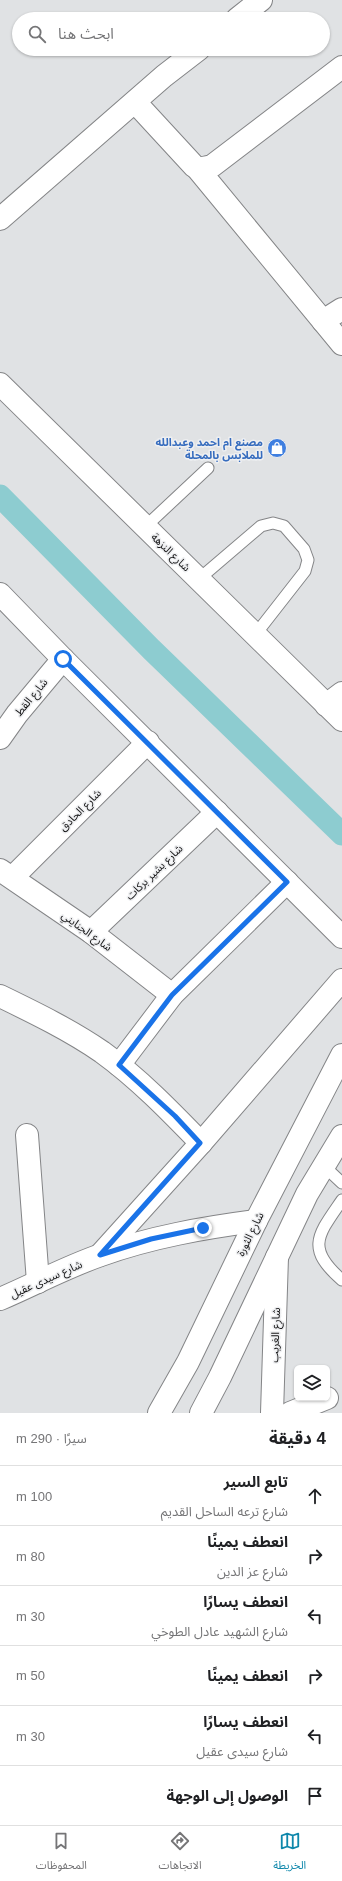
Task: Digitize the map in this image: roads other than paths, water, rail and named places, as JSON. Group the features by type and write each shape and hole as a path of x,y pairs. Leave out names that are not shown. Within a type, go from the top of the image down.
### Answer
{"street":[{"path":"246,12 261,0"},
{"path":"0,219 191,56"},
{"path":"197,168 212,166 342,66"},
{"path":"135,102 197,168 342,344"},
{"path":"323,321 342,309"},
{"name":"شارع النزهة","path":"0,384 255,635 334,699 342,720"},
{"path":"4,605 63,659 148,742 342,937"},
{"name":"شارع القط","path":"0,738 17,714 63,659"},
{"name":"شارع الحادق","path":"6,873 148,742"},
{"name":"شارع بشير بركات","path":"91,932 217,812"},
{"name":"شارع الجنايني","path":"6,873 91,932 172,995"},
{"path":"119,1065 172,995 287,882"},
{"path":"100,1255 342,980"},
{"path":"0,996 64,1028 119,1065 175,1116 200,1143"},
{"name":"شارع الثورة","path":"159,1413 188,1362 256,1221 342,1055"},
{"path":"28,1135 38,1282"},
{"path":"201,1413 220,1377 307,1194 342,1136"},
{"name":"شارع سيدى عقيل","path":"0,1300 100,1255 158,1237 203,1228 256,1221"},
{"name":"شارع الغريب","path":"272,1413 277,1257"},
{"path":"188,1362 220,1377"},
{"path":"330,1397 342,1392"},
{"path":"290,1413 320,1401"}],"lane":[{"path":"145,527 208,468"},
{"path":"198,579 261,526 273,523 284,526 304,549 308,560 305,571 255,635"},
{"path":"324,1166 342,1183"},
{"path":"342,1200 322,1229 318,1242 320,1256 328,1268 342,1280"}],"waterway":[{"path":"0,496 151,649 342,834"}],"place":[{"name":"مصنع ام احمد وعبدالله للملابس بالمحلة","path":"277,448"}]}
